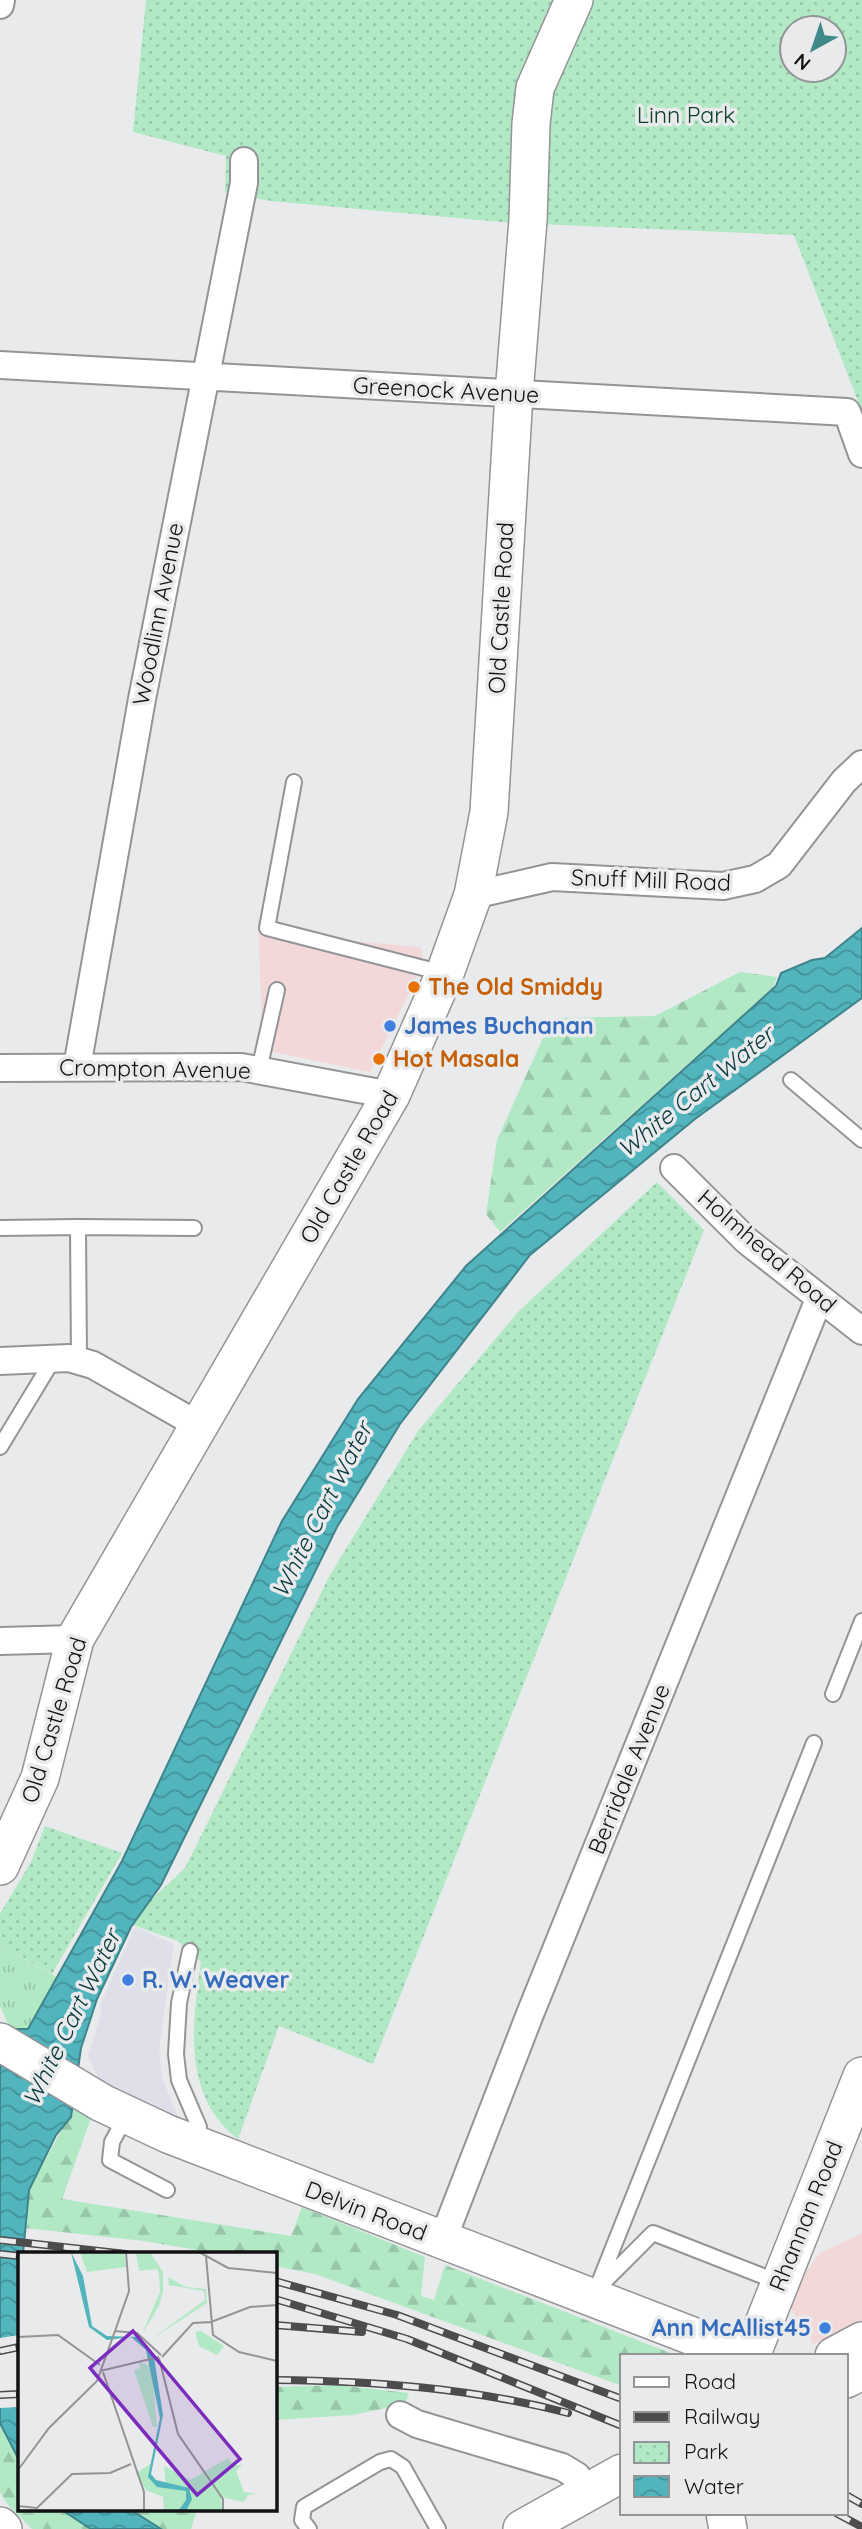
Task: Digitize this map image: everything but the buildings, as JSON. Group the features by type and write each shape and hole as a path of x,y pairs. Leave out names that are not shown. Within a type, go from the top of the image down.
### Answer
{"street":[{"name":"Old Castle Road","path":"0,1866 40,1778 75,1639 391,1094 445,973 473,895 489,812 535,88 574,0"},
{"name":"Woodlinn Avenue","path":"77,1067 142,699 244,183 244,161"},
{"name":"Greenock Avenue","path":"0,365 847,412 862,454"},
{"name":"Snuff Mill Road","path":"473,895 552,877 723,886 755,879 779,865 844,780 862,764"},
{"name":"Crompton Avenue","path":"0,1068 232,1067 391,1094"},
{"name":"Holmhead Road","path":"674,1168 747,1241 862,1331"},
{"name":"Berridale Avenue","path":"443,2239 530,2014 819,1299"},
{"path":"0,1360 66,1359 93,1365 200,1426"},
{"path":"0,1641 75,1639"},
{"name":"Delvin Road","path":"2,2045 114,2109 193,2145 595,2293 739,2354"},
{"name":"Rhannan Road","path":"752,2354 862,2076"},
{"path":"838,2354 862,2342"},
{"path":"400,2415 417,2424 562,2467 605,2497"},
{"path":"573,2529 605,2497 620,2476"},
{"path":"522,2529 605,2497"}],"lane":[{"path":"294,782 267,928 445,973"},
{"path":"259,1070 277,990"},
{"path":"791,1080 862,1140"},
{"path":"0,1227 194,1228"},
{"path":"0,1447 66,1359 78,1227"},
{"path":"833,1693 862,1621"},
{"path":"595,2293 814,1743"},
{"path":"190,1951 179,2003 176,2054 179,2080 199,2127 193,2145"},
{"path":"114,2109 110,2160 167,2190"},
{"path":"595,2293 653,2233 779,2283"},
{"path":"309,2529 302,2520 304,2507 380,2462 391,2459 403,2467 438,2529"}],"shaded area":[{"path":"258,922 285,935 420,947 424,963 370,1072 263,1050"},
{"path":"135,1927 174,1944 159,2049 162,2077 177,2116 174,2119 100,2080 88,2056 101,2014 100,2005"},
{"path":"862,2233 862,2323 813,2345 786,2299 820,2253"}],"green space":[{"name":"Linn Park","path":"146,0 862,0 862,412 794,235 514,223 271,201 225,192 226,156 133,132"},
{"path":"740,972 777,977 773,988 500,1232 486,1214 497,1140 552,1018 655,1016"},
{"path":"657,1182 704,1230 373,2064 279,2026 238,2139 220,2122 207,2102 199,2080 194,2034 201,1962 178,1941 133,1925 147,1904 185,1868 330,1575 418,1431 518,1312"},
{"path":"45,1826 122,1853 52,1974 0,1946 0,1914 31,1862"},
{"path":"0,1946 57,1977 28,2029 10,2029 0,2006"},
{"path":"74,2107 92,2115 62,2199 291,2236 302,2207 425,2257 421,2296 434,2300 445,2265 673,2354 620,2354 620,2385 315,2274 276,2266 276,2252 209,2252 144,2241 25,2228 29,2190"},
{"path":"337,2385 409,2393 405,2404 353,2415 276,2420 276,2387"},
{"path":"0,2423 18,2458 18,2512 65,2512 91,2529 32,2529 7,2504 0,2492"},
{"path":"134,2512 196,2512 191,2529 161,2529"}],"water":[{"name":"White Cart Water","path":"862,928 862,998 695,1119 530,1255 400,1424 337,1527 161,1885 131,1927 97,1999 81,2048 71,2117 56,2135 29,2190 23,2252 18,2252 18,2458 0,2423 0,2069 10,2029 28,2029 122,1861 282,1521 358,1399 466,1266 776,986 781,973 812,960 825,958"},
{"path":"65,2512 134,2512 161,2529 91,2529"}],"pier":[{"path":"18,2335 18,2407 0,2408 0,2338"}],"railway":[{"path":"0,2240 108,2252"},
{"path":"0,2254 18,2256"},
{"path":"276,2281 397,2315 620,2398"},
{"path":"276,2299 407,2339 620,2425"},
{"path":"276,2325 362,2332"},
{"path":"0,2351 18,2347"},
{"path":"276,2380 349,2382 459,2392 568,2413"},
{"path":"0,2395 18,2394"},
{"path":"848,2496 862,2504"},
{"path":"840,2515 862,2527"}],"place":[{"name":"The Old Smiddy","path":"414,987"},
{"name":"James Buchanan","path":"390,1026"},
{"name":"Hot Masala","path":"379,1059"},
{"name":"R. W. Weaver","path":"128,1980"},
{"name":"Ann McAllist45","path":"825,2328"}]}
